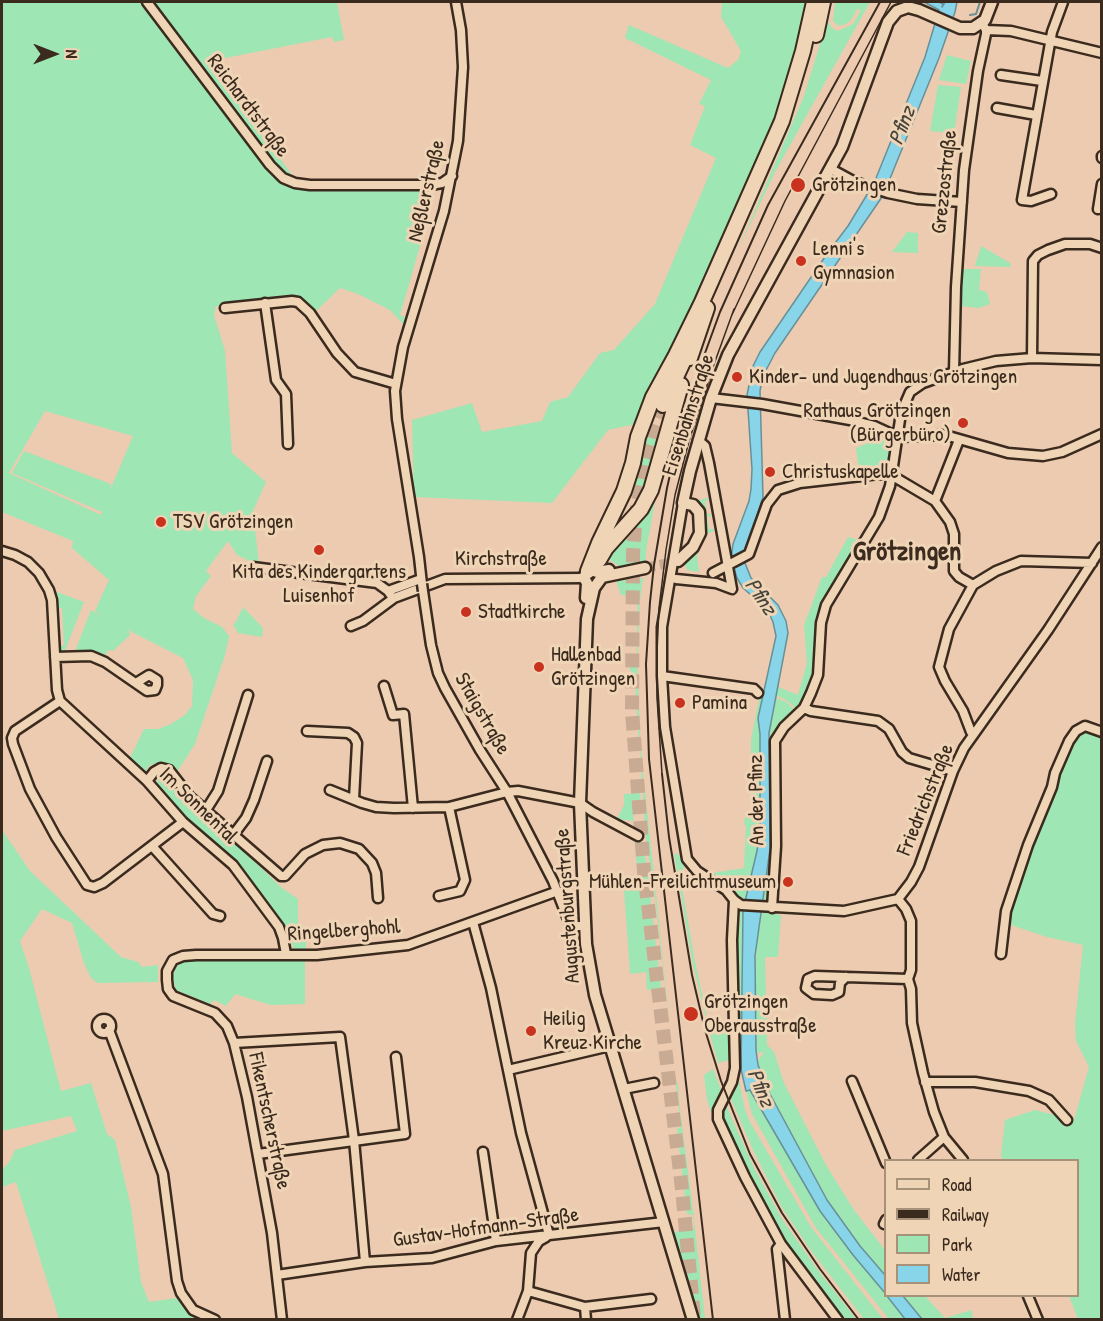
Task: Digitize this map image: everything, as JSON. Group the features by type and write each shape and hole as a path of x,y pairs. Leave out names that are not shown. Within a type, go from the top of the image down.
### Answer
{"highway":[{"path":"814,2 801,60 782,121 705,304 663,405 705,304 798,96 812,53 823,2"},
{"path":"592,577 633,463 644,419 705,304"},
{"path":"592,577 606,548 640,509 656,476 670,420 705,304"},
{"path":"631,521 622,524 617,522 619,502 627,493 636,496 641,504 640,509"}],"street":[{"name":"Reichardtstraße","path":"147,2 270,165 283,178 295,183 310,185 434,185 452,176"},
{"name":"Neßlerstraße","path":"396,384 403,347 444,211 458,141 463,82 462,46 456,2"},
{"name":"Grezzostraße","path":"954,372 962,202 984,27 992,2"},
{"path":"1051,194 1031,201 1022,200 1050,41 1063,2"},
{"name":"Eisenbahnstraße","path":"738,903 726,890 697,871 687,859 665,728 662,676 664,609 683,503 698,440 728,355 842,147 891,18 900,9 908,7 966,29 984,27"},
{"path":"984,27 1011,31 1101,53"},
{"path":"1001,75 1042,81"},
{"path":"997,108 1036,115"},
{"path":"831,169 885,192 917,199 962,202"},
{"path":"1098,209 1101,184"},
{"path":"1032,358 1031,266 1038,255 1055,246 1078,243 1101,248"},
{"path":"225,308 298,302 310,313 337,353 355,372 396,384"},
{"path":"266,303 276,380 286,394 288,444"},
{"path":"954,372 996,361 1032,358 1101,360"},
{"name":"An der Pfinz","path":"769,907 776,846 775,741 784,727 804,708 818,675 821,623 826,605 879,517 890,486 901,413 910,392 923,383 954,372"},
{"name":"Staigstraße","path":"396,384 397,419 431,645 438,673 480,750 507,792 558,891 569,922 575,926 585,926"},
{"path":"711,399 746,401 874,426 898,437 945,435 1008,453 1043,456 1062,452 1101,434"},
{"path":"675,579 716,583 732,589 730,565 710,463 705,446 698,440"},
{"path":"935,501 959,440"},
{"path":"716,583 714,573 747,556 751,551 766,504 778,490 800,483 858,475 891,476 935,501 951,522 954,534 954,571 959,577 973,585"},
{"path":"678,561 693,547 700,533 701,524 696,508 683,503"},
{"name":"Friedrichstraße","path":"898,899 919,867 953,771 974,734 1048,630 1101,547"},
{"path":"606,548 607,561 621,571"},
{"path":"2,551 28,562 46,584 52,600 60,701 15,732 12,738 23,774 56,837 87,885 91,887 103,883 183,822"},
{"path":"974,734 939,667 950,629 973,585 996,571 1021,561 1092,562"},
{"path":"253,567 377,583 391,595"},
{"name":"Kirchstraße","path":"391,595 445,579 592,577 604,570 621,571 645,568"},
{"name":"Augustenburgstraße","path":"592,577 587,619 580,803 585,926 591,978 693,1320"},
{"path":"351,626 363,621 391,595 422,585"},
{"path":"55,657 91,656 136,683"},
{"path":"662,676 754,689 758,693"},
{"path":"384,686 393,715 404,714 413,808"},
{"path":"206,810 218,791 248,695"},
{"name":"Im Sonnental","path":"60,701 147,781 183,822 233,865 279,927 286,954"},
{"path":"804,708 878,721 889,729 902,752 909,758 953,771"},
{"path":"1001,954 1009,902 1028,844 1069,741 1076,731 1085,726 1101,732"},
{"path":"307,731 348,733 354,737 357,742 354,798"},
{"path":"234,834 246,818 254,801 267,761"},
{"path":"147,781 154,772 161,768 169,771 190,797 281,876 285,876 305,854 323,845 340,843 359,849 372,863 376,873 378,898"},
{"path":"330,790 376,807 413,808 449,807 518,791 580,803 638,836"},
{"path":"439,896 460,891 465,880 449,807"},
{"path":"152,846 213,914 220,916"},
{"name":"Ringelberghohl","path":"167,972 173,960 183,956 317,955 408,945 558,891"},
{"path":"838,1320 781,1244 720,1125 718,1110 732,1082 735,1068 732,940 738,903 844,911 898,899 906,909 910,921 911,970 908,979 911,989 912,1023 925,1082 944,1137 961,1159"},
{"path":"473,922 491,988 521,1133 549,1235 539,1241 531,1253 528,1291 517,1320"},
{"name":"Fikentscherstraße","path":"167,972 168,989 173,996 215,1013 227,1026 234,1042 247,1097 272,1233 281,1317"},
{"path":"846,977 908,979"},
{"path":"109,1030 162,1174 177,1281 181,1293 193,1310 215,1320"},
{"path":"234,1042 340,1037 354,1140 364,1262"},
{"path":"508,1070 610,1046"},
{"path":"258,1154 405,1134 396,1057"},
{"path":"852,1081 884,1161"},
{"path":"925,1082 975,1082 1029,1091 1049,1100 1067,1120"},
{"path":"624,1089 654,1083"},
{"path":"920,1159 944,1137"},
{"path":"483,1152 496,1241"},
{"name":"Gustav-Hofmann-Straße","path":"277,1275 364,1262 432,1258 496,1241 664,1222"},
{"path":"781,1244 777,1249 785,1320"},
{"path":"528,1291 585,1307 651,1299"},
{"path":"1028,1297 1038,1320"},
{"path":"585,1307 586,1320"}],"green space":[{"path":"2,2 337,2 344,40 334,42 332,37 210,61 294,178 361,180 429,189 427,197 433,201 400,315 407,318 405,326 390,310 340,288 315,312 300,298 216,306 214,315 225,351 232,453 266,482 253,511 259,564 237,555 228,541 206,571 211,576 196,596 193,609 204,618 222,627 229,636 225,655 195,744 177,772 170,766 158,763 150,765 144,773 129,760 144,729 158,729 171,724 185,715 192,706 193,680 183,658 128,630 130,634 128,637 113,651 108,650 103,660 74,654 91,610 103,616 95,611 109,580 72,548 73,541 2,512","holes":["45,411 133,436 111,488 111,484 24,451 12,473 102,512 101,515 9,473"]},
{"path":"722,2 807,2 788,92 704,288 640,423 608,430 552,503 414,497 412,420 472,403 482,432 542,421 550,402 568,397 600,353 614,350 655,304 716,158 690,145 705,106 699,104 711,80 625,38 629,25 728,68 738,60 741,51 721,17"},
{"path":"829,2 831,2 828,21 832,28 838,31 853,24 861,10 857,9 851,20 839,26 833,21 835,2 870,2 775,172 737,252 804,96 820,44"},
{"path":"947,55 971,61 966,84 939,80"},
{"path":"938,85 961,87 954,133 930,131"},
{"path":"907,232 918,233 918,253 892,252"},
{"path":"981,246 1010,263 1011,267 975,266"},
{"path":"963,269 981,269 979,290 987,292 990,304 979,308 960,306"},
{"path":"657,404 649,430 660,434 642,498 629,489 643,429"},
{"path":"876,432 892,440 888,465 859,470 856,448 866,444"},
{"path":"654,495 656,496 645,564 619,566 610,560 608,555"},
{"path":"708,498 709,500 705,501 707,514 711,514 707,517 709,529 714,529 714,531 706,534 698,553 699,572 687,570 684,561 703,537 705,526 703,510 694,501"},
{"path":"848,537 861,541 824,604 814,675 804,702 798,710 776,695 778,687 798,695 807,663 804,625 822,577 826,577"},
{"path":"643,578 637,662 641,753 671,1035 654,888 646,841 635,682 629,666 629,663 636,662 638,596 621,595 617,584 617,581"},
{"path":"57,592 84,602 64,653 59,653 58,646 64,645 62,608 56,608 54,594"},
{"path":"243,607 263,628 262,637 238,633 233,624"},
{"path":"760,695 763,696 758,718 760,827 757,851 745,899 738,896 726,882 712,873 744,868 745,817 751,817 751,740"},
{"path":"776,698 786,702 796,711 773,735 771,745 772,842 767,896 765,901 761,901 770,849 768,756 770,724"},
{"path":"1088,729 1102,735 1101,1319 1078,1319 1069,1297 1079,1297 1079,1159 1003,1159 1001,1155 1005,1120 1035,1110 1074,1120 1089,1067 1076,1041 1075,1024 1083,945 1006,925 1027,857 1058,774 1079,733"},
{"path":"161,777 167,778 184,801 238,846 282,888 298,899 298,924 306,928 306,952 294,949 287,932 235,862 185,819 157,784"},
{"path":"640,793 641,813 633,814 634,821 617,819 624,805 624,794"},
{"path":"2,830 30,871 121,957 138,962 142,967 158,965 158,982 98,983 91,978 84,963 72,923 42,909 20,941 61,1091 91,1083 107,1134 115,1140 131,1207 141,1282 149,1302 186,1294 200,1308 215,1317 236,1319 59,1319 16,1182 2,1187 2,1170 10,1161 15,1150 77,1131 71,1116 2,1131"},
{"path":"634,836 643,845 661,988 647,990 646,972 630,974 624,889 639,887"},
{"path":"674,853 681,856 684,867 680,876 709,1027 729,1025 729,1060 718,1063 692,960"},
{"path":"740,910 743,910 741,1056 737,957"},
{"path":"760,912 781,915 778,957 765,957 767,1045 774,1052 784,1083 826,1165 854,1210 884,1249 884,1274 860,1246 827,1200 761,1076 758,1061 764,1052 756,1053 754,979"},
{"path":"305,958 305,1004 271,1005 235,994 226,1006 214,1000 210,1004 176,990 173,978 175,969 183,960"},
{"path":"713,1069 722,1093 712,1114 707,1100 704,1075"},
{"path":"738,1076 745,1110 750,1122 811,1227 883,1319 864,1319 812,1252 781,1206 753,1150 729,1094"},
{"path":"678,1083 705,1319 696,1319 673,1237 674,1232 694,1228 693,1215 687,1214 677,1129 681,1127 676,1084"},
{"path":"750,1090 820,1211 884,1292 884,1297 888,1297 905,1319 889,1319 816,1228 752,1114 746,1091"},
{"path":"725,1103 753,1166 782,1219 856,1319 843,1319 790,1251 731,1145 722,1116"},
{"path":"904,1297 926,1297 945,1318 972,1310 973,1319 922,1319"}],"water":[{"name":"Pfinz","path":"924,2 939,2 943,4 942,7 945,2 957,2 939,58 882,197 775,353 763,376 760,391 763,497 745,563 751,578 778,605 786,621 788,633 769,733 770,849 755,956 758,1065 770,1094 827,1200 860,1246 884,1274 884,1292 820,1211 750,1090 746,1091 741,1069 743,910 757,851 760,827 758,718 776,636 767,609 743,588 737,578 731,558 733,544 749,501 751,489 752,469 747,395 753,366 760,352 848,226 874,183 925,57 939,10"},
{"path":"888,1297 904,1297 922,1319 905,1319"}],"waterway":[{"path":"970,15 976,14 980,2"}],"tunnel":[{"path":"663,405 646,459 636,512 633,554 632,711 644,871 682,1189 694,1317"},
{"path":"645,568 678,561"}],"tram line":[{"path":"731,317 785,201 891,2"},
{"path":"662,774 657,698 657,652 659,608 666,550 675,495 689,441 734,309"}],"railway":[{"path":"713,1320 649,759 646,664 654,565 679,435 697,375 720,312 768,205 880,2"},
{"path":"662,774 669,837 692,975 705,1030 721,1081 750,1154 782,1213 820,1269 859,1320"}],"place":[{"name":"Grötzingen","path":"798,185"},
{"name":"Lenni's Gymnasion","path":"801,261"},
{"name":"Kinder- und Jugendhaus Grötzingen","path":"737,377"},
{"name":"Rathaus Grötzingen (Bürgerbüro)","path":"963,423"},
{"name":"Christuskapelle","path":"770,472"},
{"name":"TSV Grötzingen","path":"161,522"},
{"name":"Kita des Kindergartens Luisenhof","path":"319,550"},
{"name":"Stadtkirche","path":"466,612"},
{"name":"Hallenbad Grötzingen","path":"539,667"},
{"name":"Pamina","path":"680,703"},
{"name":"Mühlen-Freilichtmuseum","path":"788,882"},
{"name":"Grötzingen Oberausstraße","path":"691,1014"},
{"name":"Heilig Kreuz Kirche","path":"531,1031"}],"district":[{"name":"Grötzingen","path":"907,553"}]}
